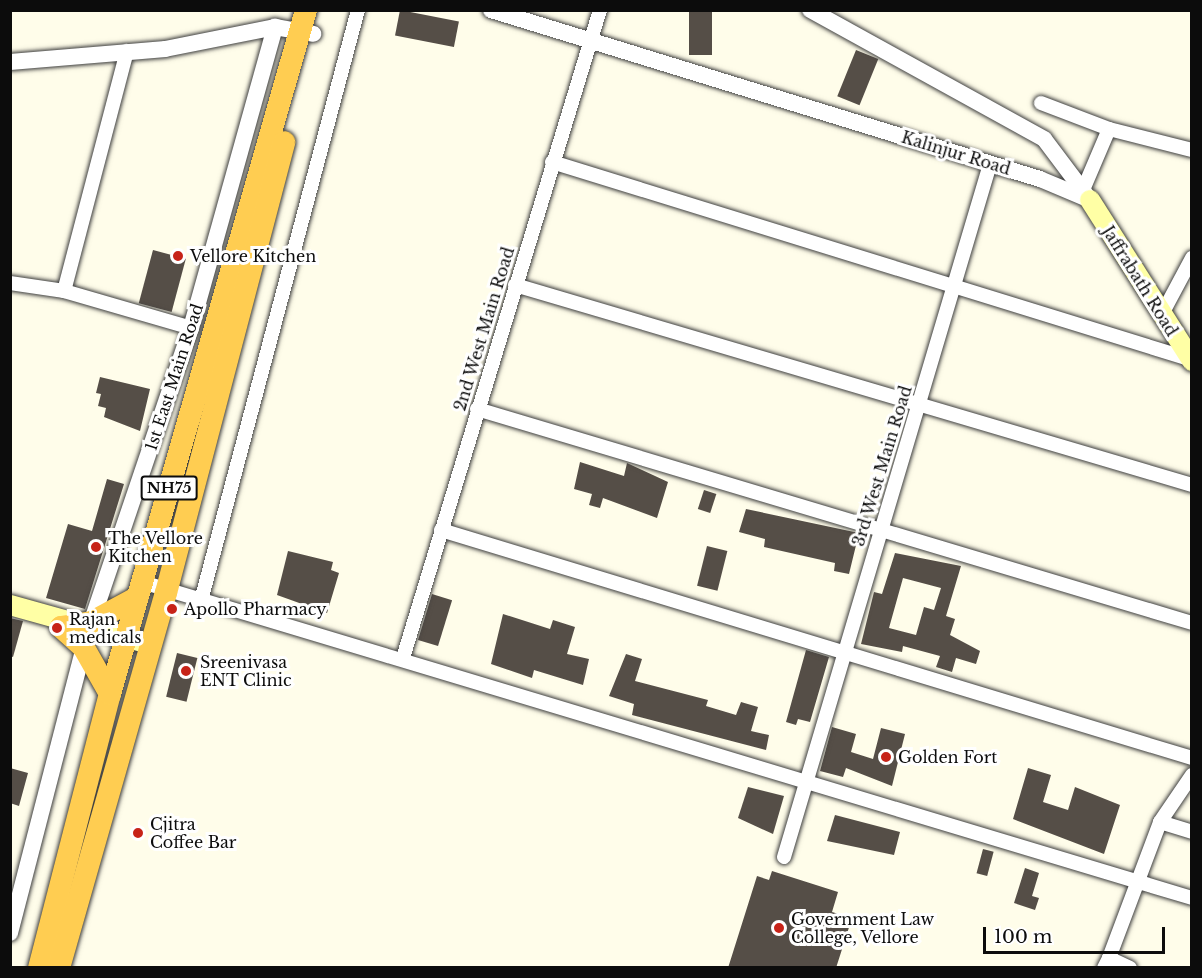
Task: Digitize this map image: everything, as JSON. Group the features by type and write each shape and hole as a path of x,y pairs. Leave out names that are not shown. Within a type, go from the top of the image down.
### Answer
{"highway":[{"name":"NH75","path":"39,968 110,694 140,590 307,25 320,10"},
{"name":"NH75","path":"59,968 168,588 307,25"},
{"path":"110,694 82,630 140,590"}],"main road":[{"name":"Jaffrabath Road","path":"1087,195 1190,360"},
{"path":"10,604 82,630"},
{"path":"10,612 149,648"}],"street":[{"path":"202,597 358,10"},
{"name":"Kalinjur Road","path":"491,10 1087,195"},
{"name":"2nd West Main Road","path":"403,658 552,162 593,40 600,10"},
{"path":"810,10 1024,126 1063,159 1087,195"},
{"path":"10,62 127,51 275,27 307,25"},
{"name":"1st East Main Road","path":"10,933 82,630 191,328 275,27"},
{"path":"64,291 127,51"},
{"path":"1041,103 1109,129 1191,150"},
{"path":"1087,195 1109,129"},
{"path":"552,162 955,285 1190,360"},
{"name":"3rd West Main Road","path":"784,857 804,777 990,164"},
{"path":"1161,316 1189,274 1191,258"},
{"path":"10,283 64,291 191,328"},
{"path":"515,285 1191,485"},
{"path":"477,409 1191,623"},
{"path":"441,530 1191,758"},
{"path":"140,590 168,588 202,597 804,777 1191,898"},
{"path":"1130,968 1106,963 1160,822 1191,775"},
{"path":"1160,822 1191,832"}],"building":[{"path":"400,10 459,21 454,47 395,36"},
{"path":"689,10 712,10 712,55 689,55"},
{"path":"856,50 878,59 860,105 837,96"},
{"path":"153,250 186,259 172,312 139,303"},
{"path":"100,377 150,389 140,431 104,417 106,408 98,406 101,394 96,393"},
{"path":"580,462 624,476 627,463 668,482 657,518 603,498 600,508 589,505 592,494 574,489"},
{"path":"107,479 124,484 85,609 46,598 68,524 92,531"},
{"path":"704,490 716,494 710,513 698,509"},
{"path":"746,509 859,533 849,574 834,571 835,563 764,547 765,539 739,532"},
{"path":"707,546 727,551 717,591 697,586"},
{"path":"288,551 333,562 331,570 339,573 327,613 277,595"},
{"path":"895,553 961,566 946,616 955,619 950,635 980,651 976,664 956,658 952,672 936,667 940,656 903,646 902,652 861,644 874,592 882,594","holes":["903,578 941,588 934,610 924,607 916,635 889,628"]},
{"path":"432,594 452,600 438,646 418,640"},
{"path":"503,614 550,629 553,620 575,627 567,654 589,659 583,685 534,670 532,678 491,664"},
{"path":"10,618 23,621 13,657 10,656"},
{"path":"806,650 829,657 810,722 798,719 796,725 786,722"},
{"path":"177,653 197,658 186,702 166,697"},
{"path":"626,654 642,659 635,681 708,700 706,706 736,715 741,702 758,707 751,731 769,735 766,750 632,715 634,704 609,696"},
{"path":"832,727 856,734 851,752 873,759 881,728 905,734 892,786 846,768 843,777 820,771"},
{"path":"10,768 28,773 19,806 10,803"},
{"path":"1028,768 1051,775 1043,802 1068,810 1075,787 1120,805 1104,854 1013,819"},
{"path":"748,787 784,796 773,834 738,818"},
{"path":"835,815 900,832 894,855 827,841"},
{"path":"983,849 994,852 987,876 977,873"},
{"path":"1025,868 1039,873 1032,896 1039,898 1035,910 1014,903"},
{"path":"772,871 838,892 832,912 852,918 836,968 728,968 757,876 769,880"}],"place":[{"name":"Vellore Kitchen","path":"178,256"},
{"name":"The Vellore Kitchen","path":"96,547"},
{"name":"Apollo Pharmacy","path":"172,609"},
{"name":"Rajan medicals","path":"57,628"},
{"name":"Sreenivasa ENT Clinic","path":"186,671"},
{"name":"Golden Fort","path":"886,757"},
{"name":"Cjitra Coffee Bar","path":"138,833"},
{"name":"Government Law College, Vellore","path":"779,928"}]}
